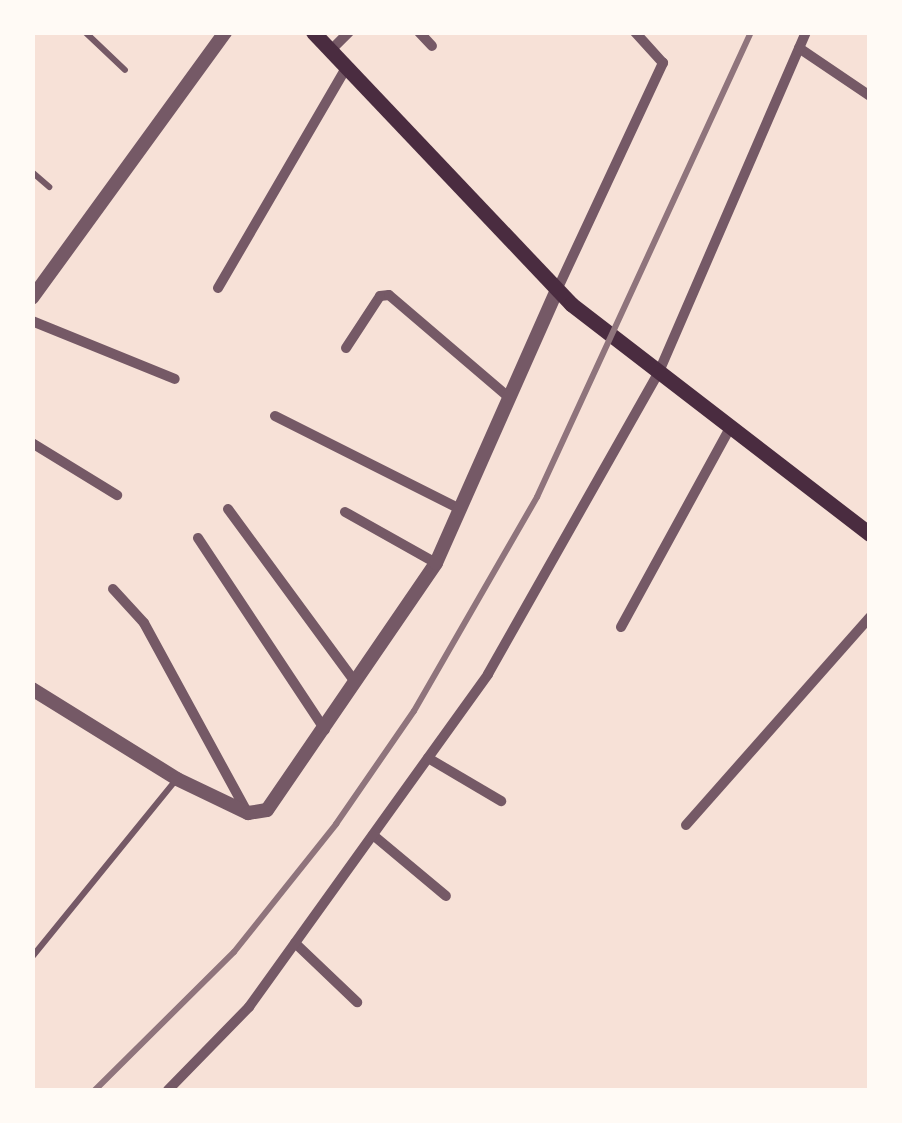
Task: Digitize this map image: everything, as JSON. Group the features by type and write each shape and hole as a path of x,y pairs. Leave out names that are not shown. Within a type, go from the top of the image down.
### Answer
{"main road":[{"path":"313,32 557,290 658,374 870,534"}],"street":[{"path":"32,298 225,32"},
{"path":"330,51 349,32"},
{"path":"418,32 432,46"},
{"path":"32,689 177,779 248,813 266,810 325,730 436,562 506,394 663,62 635,32"},
{"path":"168,1090 249,1007 488,674 658,374 806,32"},
{"path":"799,48 870,96"},
{"path":"218,288 348,65"},
{"path":"346,348 380,296 389,295 506,394"},
{"path":"32,321 175,380"},
{"path":"275,416 460,509"},
{"path":"622,627 730,428"},
{"path":"32,443 117,495"},
{"path":"228,508 355,682"},
{"path":"345,512 436,562"},
{"path":"198,538 325,730"},
{"path":"113,588 144,623 248,813"},
{"path":"686,825 870,617"},
{"path":"428,758 501,801"},
{"path":"373,835 446,896"},
{"path":"295,943 357,1002"}],"lane":[{"path":"85,32 125,70"},
{"path":"32,172 49,186"},
{"path":"32,958 177,779"}],"railway":[{"path":"95,1090 234,952 336,824 414,711 537,497 751,32"}]}
